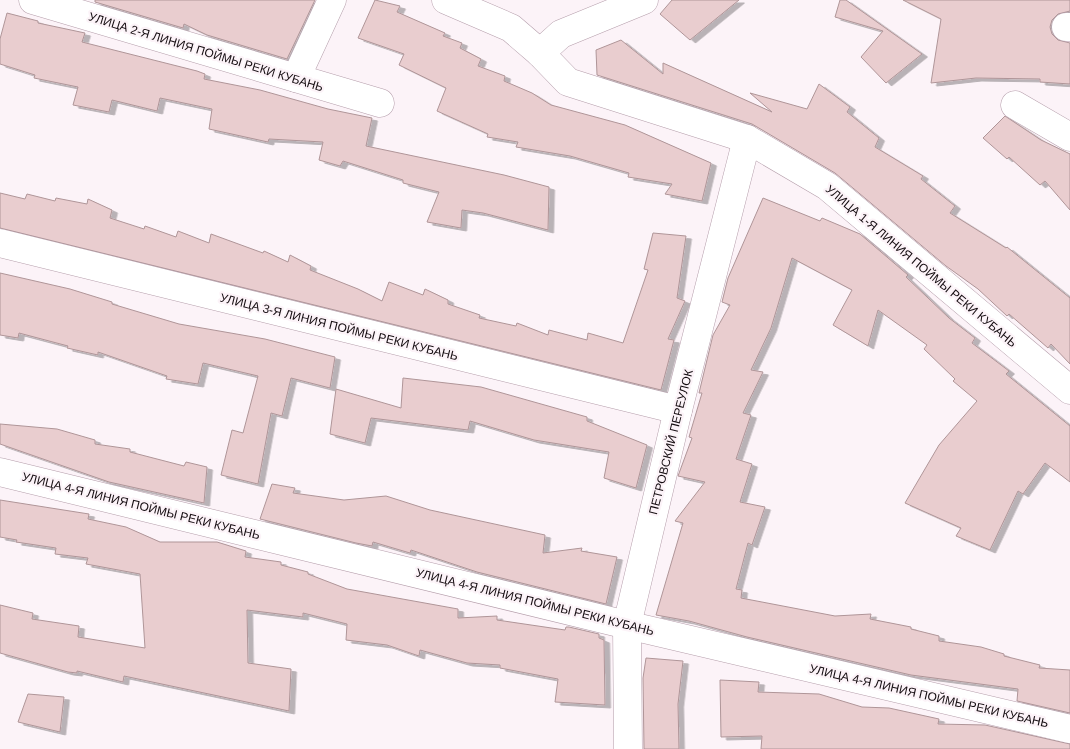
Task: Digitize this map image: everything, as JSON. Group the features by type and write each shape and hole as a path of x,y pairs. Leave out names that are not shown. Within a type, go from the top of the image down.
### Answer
{"street":[{"name":"УЛИЦА 2-Я ЛИНИЯ ПОЙМЫ РЕКИ КУБАНЬ","path":"32,0 380,103"},
{"path":"296,78 332,0"},
{"name":"УЛИЦА 1-Я ЛИНИЯ ПОЙМЫ РЕКИ КУБАНЬ","path":"446,0 511,28 540,53 568,82 747,139 827,186 1070,390"},
{"path":"540,53 562,34 644,0"},
{"path":"1016,105 1070,138"},
{"name":"ПЕТРОВСКИЙ ПЕРЕУЛОК","path":"628,749 627,625 678,410 747,139"},
{"name":"УЛИЦА 3-Я ЛИНИЯ ПОЙМЫ РЕКИ КУБАНЬ","path":"0,243 678,410"},
{"name":"УЛИЦА 4-Я ЛИНИЯ ПОЙМЫ РЕКИ КУБАНЬ","path":"0,472 627,625 1070,729"}],"building":[{"path":"95,0 315,0 287,59 207,35 184,24 183,28 95,2"},
{"path":"375,0 400,6 397,12 445,33 443,36 462,43 460,48 481,59 478,66 505,76 504,81 532,93 551,105 625,125 711,163 702,201 665,194 672,184 628,177 629,173 570,156 516,147 518,142 487,137 488,134 437,111 446,88 399,65 404,54 358,38"},
{"path":"672,0 739,0 690,40 660,14"},
{"path":"840,0 846,0 922,54 886,83 861,57 883,31 835,17"},
{"path":"903,0 1070,0 1070,11 1058,14 1052,20 1050,27 1052,34 1058,40 1070,43 1070,84 1040,82 1040,79 976,78 931,83 941,19"},
{"path":"7,13 38,21 38,23 85,33 82,42 197,71 205,74 204,79 260,90 328,109 372,118 366,146 504,175 549,187 548,230 483,213 462,210 461,228 427,222 439,192 403,183 403,180 343,161 340,166 319,160 323,142 269,139 268,142 209,129 212,109 160,98 157,111 112,100 109,112 73,105 78,87 34,78 35,75 0,64 0,39"},
{"path":"621,40 663,74 663,63 772,112 750,93 807,109 819,84 850,107 847,112 879,138 875,147 923,176 921,179 955,206 950,213 1007,247 1070,298 1070,364 1051,344 1048,348 1009,314 1007,316 978,289 946,266 835,173 752,124 597,75 596,50"},
{"path":"1005,116 1041,140 1070,154 1070,210 1045,181 1040,185 1009,157 1007,159 983,138"},
{"path":"0,193 25,199 27,194 55,201 56,198 87,204 88,199 112,210 110,218 144,229 145,226 176,237 178,231 209,243 211,234 263,253 264,251 288,262 290,255 311,266 310,270 358,289 382,301 389,282 423,295 425,289 448,300 448,304 480,315 479,318 516,326 517,323 548,335 549,330 587,340 588,333 623,343 648,270 644,269 653,233 686,236 677,298 685,301 668,339 674,340 661,390 0,228"},
{"path":"763,198 820,221 822,218 860,234 908,275 906,277 949,318 975,338 972,343 1009,371 1006,374 1070,426 1070,482 1045,463 1023,494 1018,491 990,550 956,536 961,528 905,503 939,445 977,401 953,381 955,379 924,349 927,345 878,310 868,346 833,325 852,290 792,258 771,328 751,370 763,372 743,413 751,415 736,459 752,464 740,502 765,507 752,545 748,543 736,589 742,590 741,598 835,616 871,614 870,619 911,627 911,629 939,636 939,641 981,647 1004,654 1004,656 1040,665 1039,668 1070,670 1070,713 1017,701 1018,689 911,675 747,637 689,621 656,615 683,523 675,521 705,482 678,476 692,438 689,437 702,393 699,393 713,335 730,305 722,302 728,278"},
{"path":"0,273 70,289 179,324 265,339 335,357 330,388 291,378 282,416 271,413 258,484 221,475 232,430 243,433 258,376 203,363 198,384 166,379 167,376 98,352 98,355 67,348 68,346 19,333 18,338 0,335"},
{"path":"403,378 481,387 587,417 587,421 647,445 636,488 604,478 609,452 534,440 470,421 468,430 371,418 365,443 330,434 336,389 401,408"},
{"path":"0,424 57,429 95,440 95,444 130,449 130,452 184,466 186,462 207,467 204,503 109,482 0,444"},
{"path":"272,484 295,488 293,493 344,500 386,496 430,510 545,535 543,553 582,548 581,551 617,557 606,604 477,572 411,550 410,553 373,542 372,546 356,543 260,519"},
{"path":"0,500 89,514 88,519 126,527 160,542 217,542 246,551 245,557 281,562 281,565 308,572 308,574 347,589 458,609 458,618 497,616 497,620 565,630 566,627 569,627 599,634 599,638 604,640 605,705 555,702 558,679 500,668 500,665 467,663 420,650 419,656 387,645 346,640 347,624 303,613 303,617 247,610 248,663 291,669 289,711 124,676 123,682 77,671 77,673 68,672 0,653 0,605 33,613 32,619 79,626 78,637 145,648 140,574 86,564 88,558 55,554 56,548 16,542 17,540 0,537"},
{"path":"646,658 683,661 678,704 679,749 644,749 643,678"},
{"path":"720,680 759,682 758,692 819,694 862,707 889,708 939,719 938,724 985,725 1070,744 1070,749 761,749 762,736 721,737"},
{"path":"28,694 64,697 60,732 18,722"}]}
